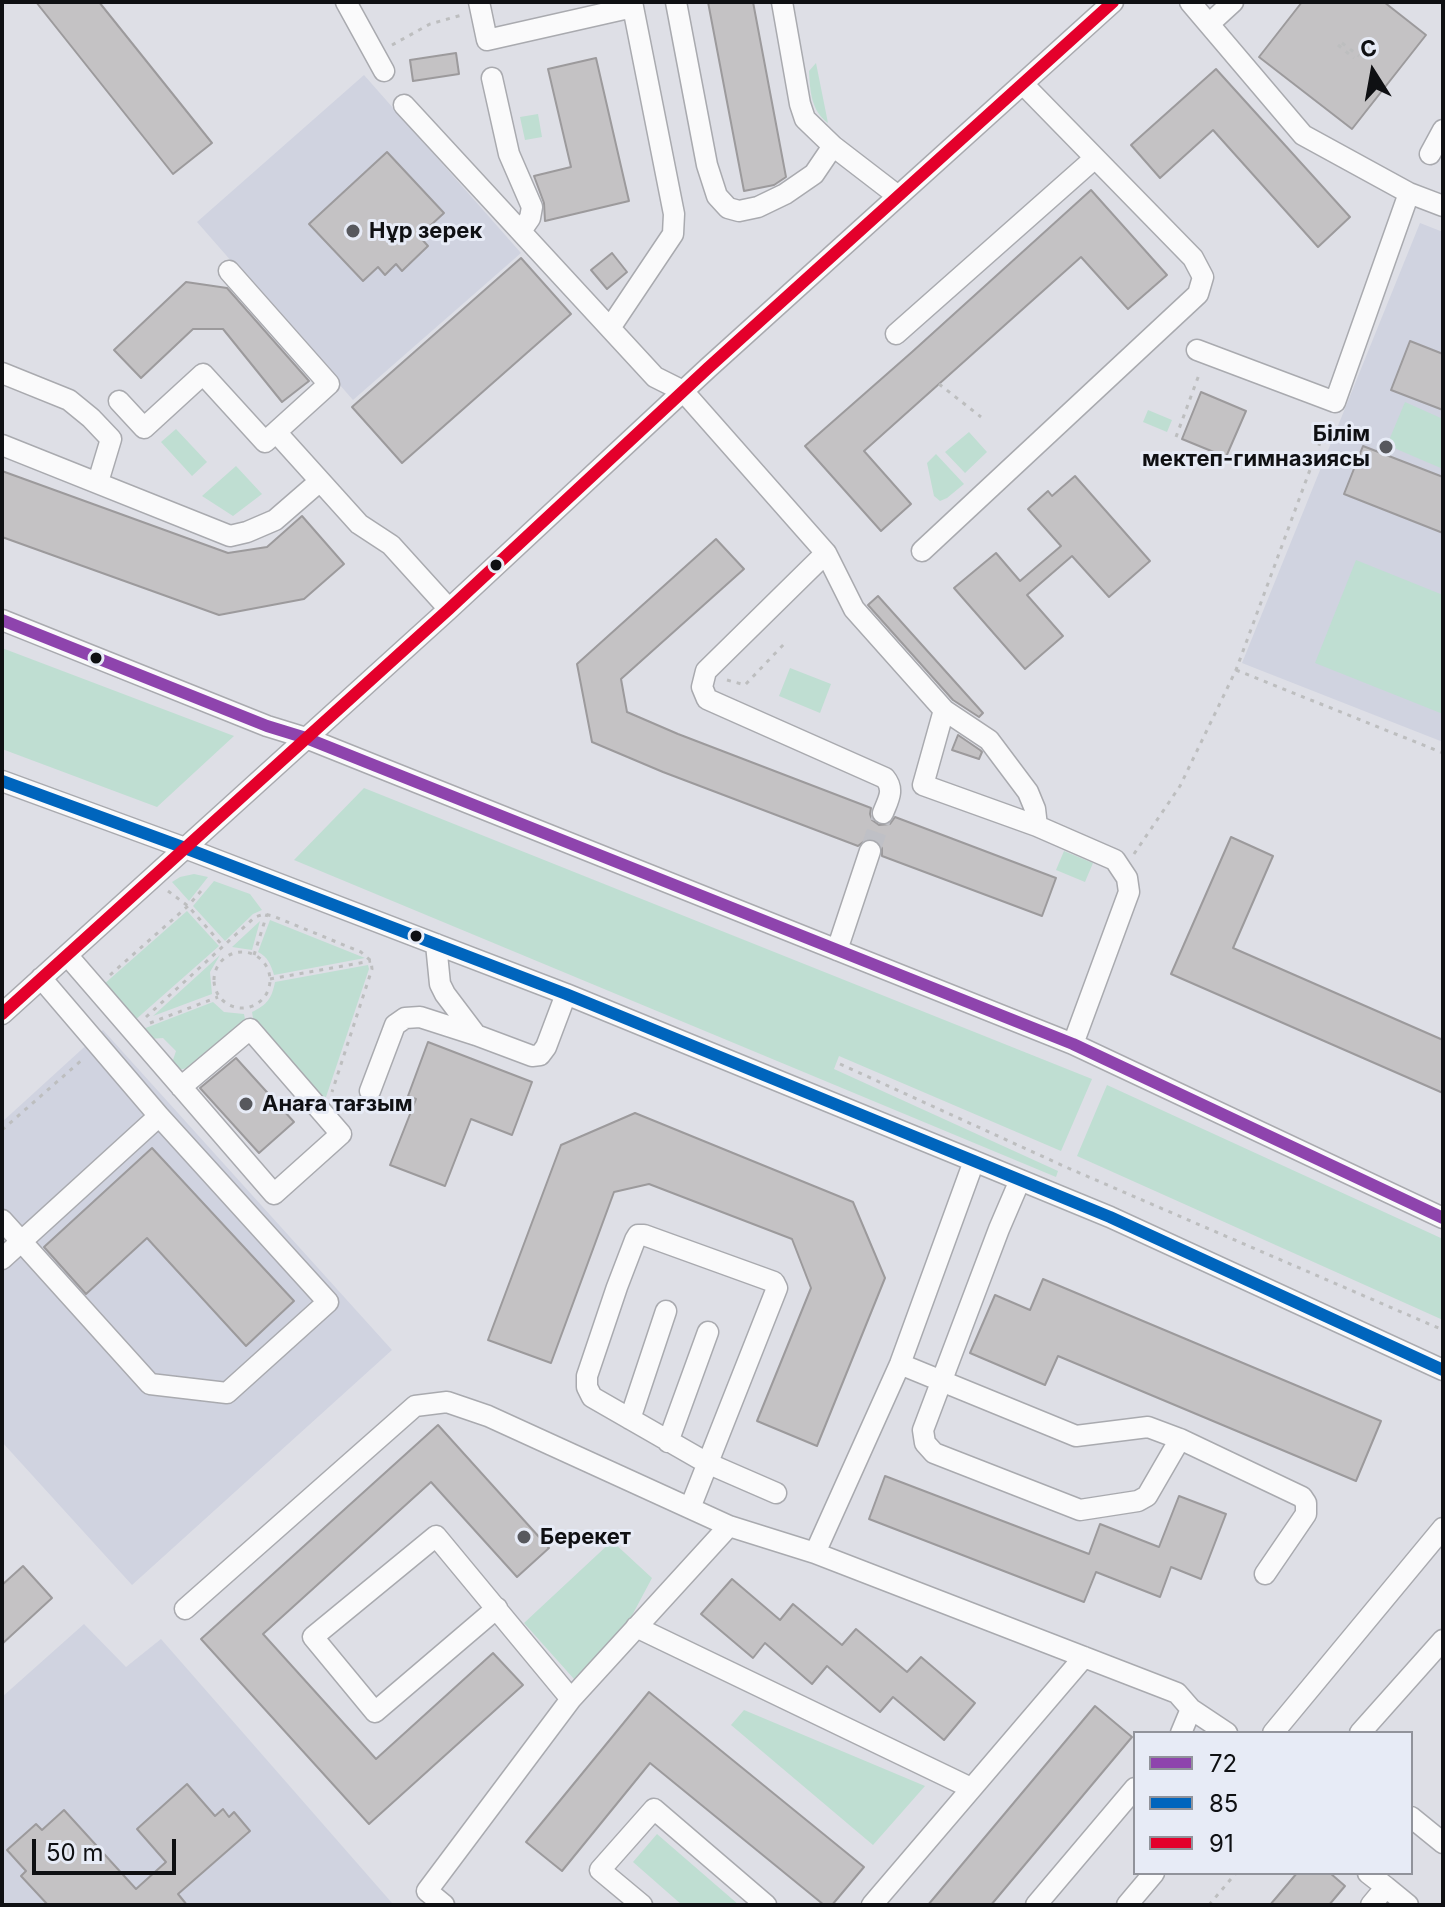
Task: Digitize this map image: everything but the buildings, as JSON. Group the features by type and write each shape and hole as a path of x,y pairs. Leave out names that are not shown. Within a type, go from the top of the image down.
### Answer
{"street":[{"path":"346,2 380,64"},
{"path":"676,2 707,165 717,196 728,208 739,211 758,207 785,194 814,174 833,146"},
{"path":"782,2 805,119 833,146 898,196"},
{"path":"2,1014 1113,2"},
{"path":"1190,2 1303,135 1409,193 1443,206"},
{"path":"1209,24 1233,2"},
{"path":"480,6 487,40 633,4 674,214 673,234 610,328"},
{"path":"492,78 509,154 532,207 530,218 521,231"},
{"path":"922,551 1198,294 1203,277 1193,258 1023,84"},
{"path":"404,105 655,377 683,391 826,553 854,609 944,710 989,740 1028,792 1035,809 1037,826"},
{"path":"1430,154 1443,130"},
{"path":"896,334 1095,158"},
{"path":"1202,352 1335,402 1409,193"},
{"path":"119,401 144,428 203,374 265,442 329,384 229,271"},
{"path":"2,373 69,400 111,439 98,482"},
{"path":"276,432 359,524 391,545 449,609"},
{"path":"2,445 230,536 275,520 320,481"},
{"path":"826,553 706,671 702,687 707,699 885,778 890,784 891,793 883,813"},
{"path":"2,620 1073,1044 1443,1218"},
{"path":"944,710 923,785 1037,826 1115,860 1127,878 1129,892 1073,1044"},
{"path":"2,781 566,994 1110,1217 1443,1370"},
{"path":"837,950 870,851"},
{"path":"436,944 440,984 476,1035"},
{"path":"67,955 95,988 132,1030 181,1087 274,1194 341,1134 250,1029 181,1087"},
{"path":"2,1220 150,1384 227,1393 328,1302 159,1116 41,978"},
{"path":"370,1091 395,1025 405,1018 420,1017 532,1056 540,1055 566,994"},
{"path":"2,1259 159,1116"},
{"path":"815,1553 900,1364 974,1161"},
{"path":"1020,1180 923,1430 925,1443 934,1453 1080,1510 1138,1501 1147,1496 1180,1439"},
{"path":"690,1508 707,1463 777,1288 774,1282 638,1235 587,1376 587,1387 592,1397 707,1463 776,1493"},
{"path":"630,1419 666,1311"},
{"path":"668,1442 708,1332"},
{"path":"900,1364 1076,1436 1148,1427 1302,1497 1306,1503 1306,1514 1265,1574"},
{"path":"185,1609 415,1406 447,1402 488,1416 729,1526 815,1553 1177,1693 1191,1709 1224,1731"},
{"path":"444,1905 421,1898 571,1699 729,1526"},
{"path":"1275,1731 1443,1528"},
{"path":"497,1608 375,1712 313,1637 436,1536 497,1608 571,1699"},
{"path":"636,1627 971,1788"},
{"path":"1362,1731 1443,1640"},
{"path":"875,1904 1084,1657"},
{"path":"1182,1731 1191,1709"},
{"path":"1036,1905 1133,1790"},
{"path":"642,1905 600,1870 654,1809 766,1905"},
{"path":"1413,1819 1443,1843"},
{"path":"1127,1905 1152,1875"},
{"path":"1371,1875 1408,1905"},
{"path":"1371,1905 1386,1887"}],"path":[{"path":"380,64 399,40 430,24 480,6"},
{"path":"1340,44 1357,57"},
{"path":"1176,437 1202,352"},
{"path":"939,384 981,417"},
{"path":"1122,871 1180,786 1236,670 1335,402"},
{"path":"725,679 745,685 785,643"},
{"path":"1236,670 1443,753"},
{"path":"161,886 188,906 223,946"},
{"path":"95,988 201,891"},
{"path":"254,955 267,914"},
{"path":"132,1030 255,917 267,914 361,952 371,961 372,969 325,1115"},
{"path":"238,952 254,955 265,965 270,979 266,994 255,1005 239,1008 225,1002 219,996 214,981 218,965 238,952"},
{"path":"270,979 371,961"},
{"path":"132,1030 219,996"},
{"path":"2,1130 99,1045"},
{"path":"840,1064 1068,1168 1443,1330"},
{"path":"1209,1905 1234,1875"}],"shaded area":[{"name":"Нұр зерек","path":"364,75 521,253 353,400 197,222"},
{"name":"Білім мектеп-гимназиясы","path":"1420,223 1443,232 1443,742 1242,663"},
{"path":"103,1030 392,1350 132,1585 2,1442 2,1122"},
{"path":"84,1624 126,1667 161,1639 392,1903 2,1905 2,1697"}],"green space":[{"path":"816,63 828,123 818,112 811,93 809,71"},
{"path":"538,114 542,137 525,140 520,117"},
{"path":"1405,402 1443,419 1443,469 1387,445"},
{"path":"1148,410 1172,420 1167,432 1143,422"},
{"path":"176,429 207,462 192,476 161,442"},
{"path":"969,432 987,452 965,473 945,452"},
{"path":"936,454 964,484 940,501 934,496 927,463"},
{"path":"236,466 262,494 233,516 202,496"},
{"path":"1356,560 1443,595 1443,714 1315,663"},
{"path":"2,648 234,736 157,807 2,749"},
{"path":"790,668 831,684 820,713 779,696"},
{"path":"364,788 1092,1079 1061,1151 839,1056 834,1069 1058,1171 1056,1177 294,860"},
{"path":"1064,851 1093,863 1085,882 1056,870"},
{"path":"194,874 208,877 189,901 172,882"},
{"path":"214,881 250,894 262,910 253,914 225,941 193,906"},
{"path":"187,911 219,946 134,1021 103,985"},
{"path":"270,920 365,958 274,975 269,962 258,952"},
{"path":"260,921 252,950 232,947"},
{"path":"220,955 210,972 212,994 153,1016"},
{"path":"368,965 325,1100 253,1018 252,1012 268,1000 275,982"},
{"path":"213,1002 224,1012 244,1014 245,1019 187,1068 179,1070 172,1063 176,1051 163,1038 150,1039 143,1029"},
{"path":"1107,1085 1443,1239 1443,1320 1077,1156"},
{"path":"612,1541 652,1578 628,1623 574,1679 524,1623"},
{"path":"744,1710 925,1786 873,1845 731,1725"},
{"path":"657,1834 739,1905 682,1905 633,1862"}],"tunnel":[{"path":"870,851 883,813"}],"transit line":[{"name":"91","path":"2,1014 1113,2"},
{"name":"72","path":"2,620 1073,1044 1443,1218"},
{"name":"85","path":"2,781 566,994 1110,1217 1443,1370"}],"place":[{"name":"Нұр зерек","path":"353,231"},
{"name":"Білім мектеп-гимназиясы","path":"1386,447"},
{"name":"Анаға тағзым","path":"246,1104"},
{"name":"Берекет","path":"524,1537"}]}
